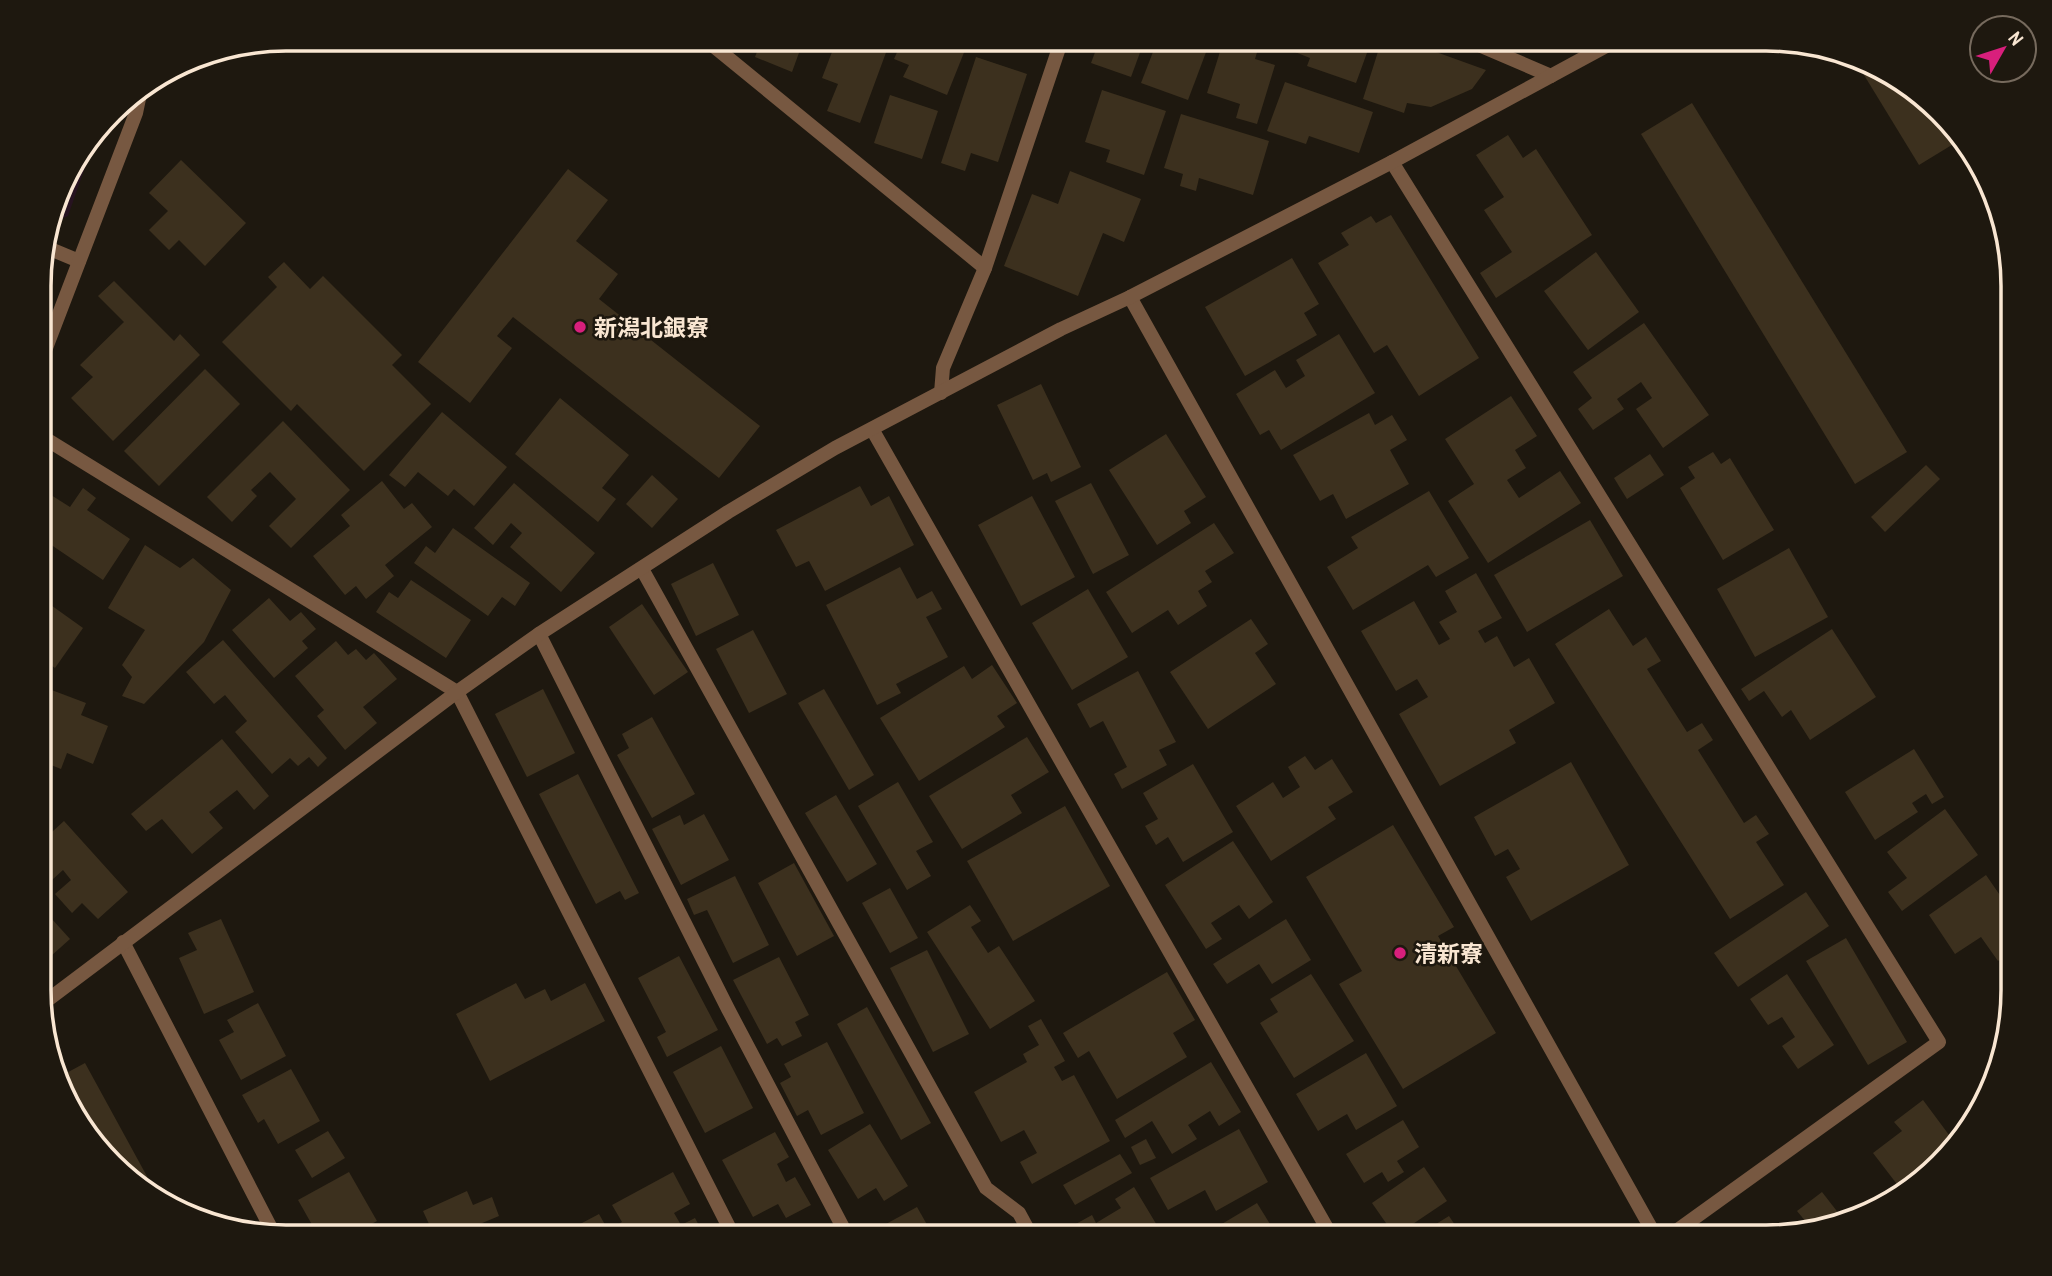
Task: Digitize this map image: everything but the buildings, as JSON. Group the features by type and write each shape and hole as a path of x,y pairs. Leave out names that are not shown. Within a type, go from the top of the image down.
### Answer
{"street":[{"path":"721,51 985,268"},
{"path":"941,393 943,368 985,268 1058,51"},
{"path":"1494,51 1551,76"},
{"path":"51,997 457,692 539,634 727,512 872,429 1061,329 1130,297 1392,162 1596,51"},
{"path":"51,335 138,103"},
{"path":"1392,162 1939,1042 1685,1225"},
{"path":"54,251 79,261"},
{"path":"1130,297 1649,1225"},
{"path":"872,429 1325,1225"},
{"path":"51,442 457,692 728,1225"},
{"path":"642,569 986,1188 1019,1213 1026,1225"},
{"path":"539,634 728,1009 842,1225"},
{"path":"123,942 269,1224"}],"shaded area":[{"path":"88,158 68,216 60,220"}],"place":[{"name":"新潟北銀寮","path":"580,327"},
{"name":"清新寮","path":"1400,953"}]}
